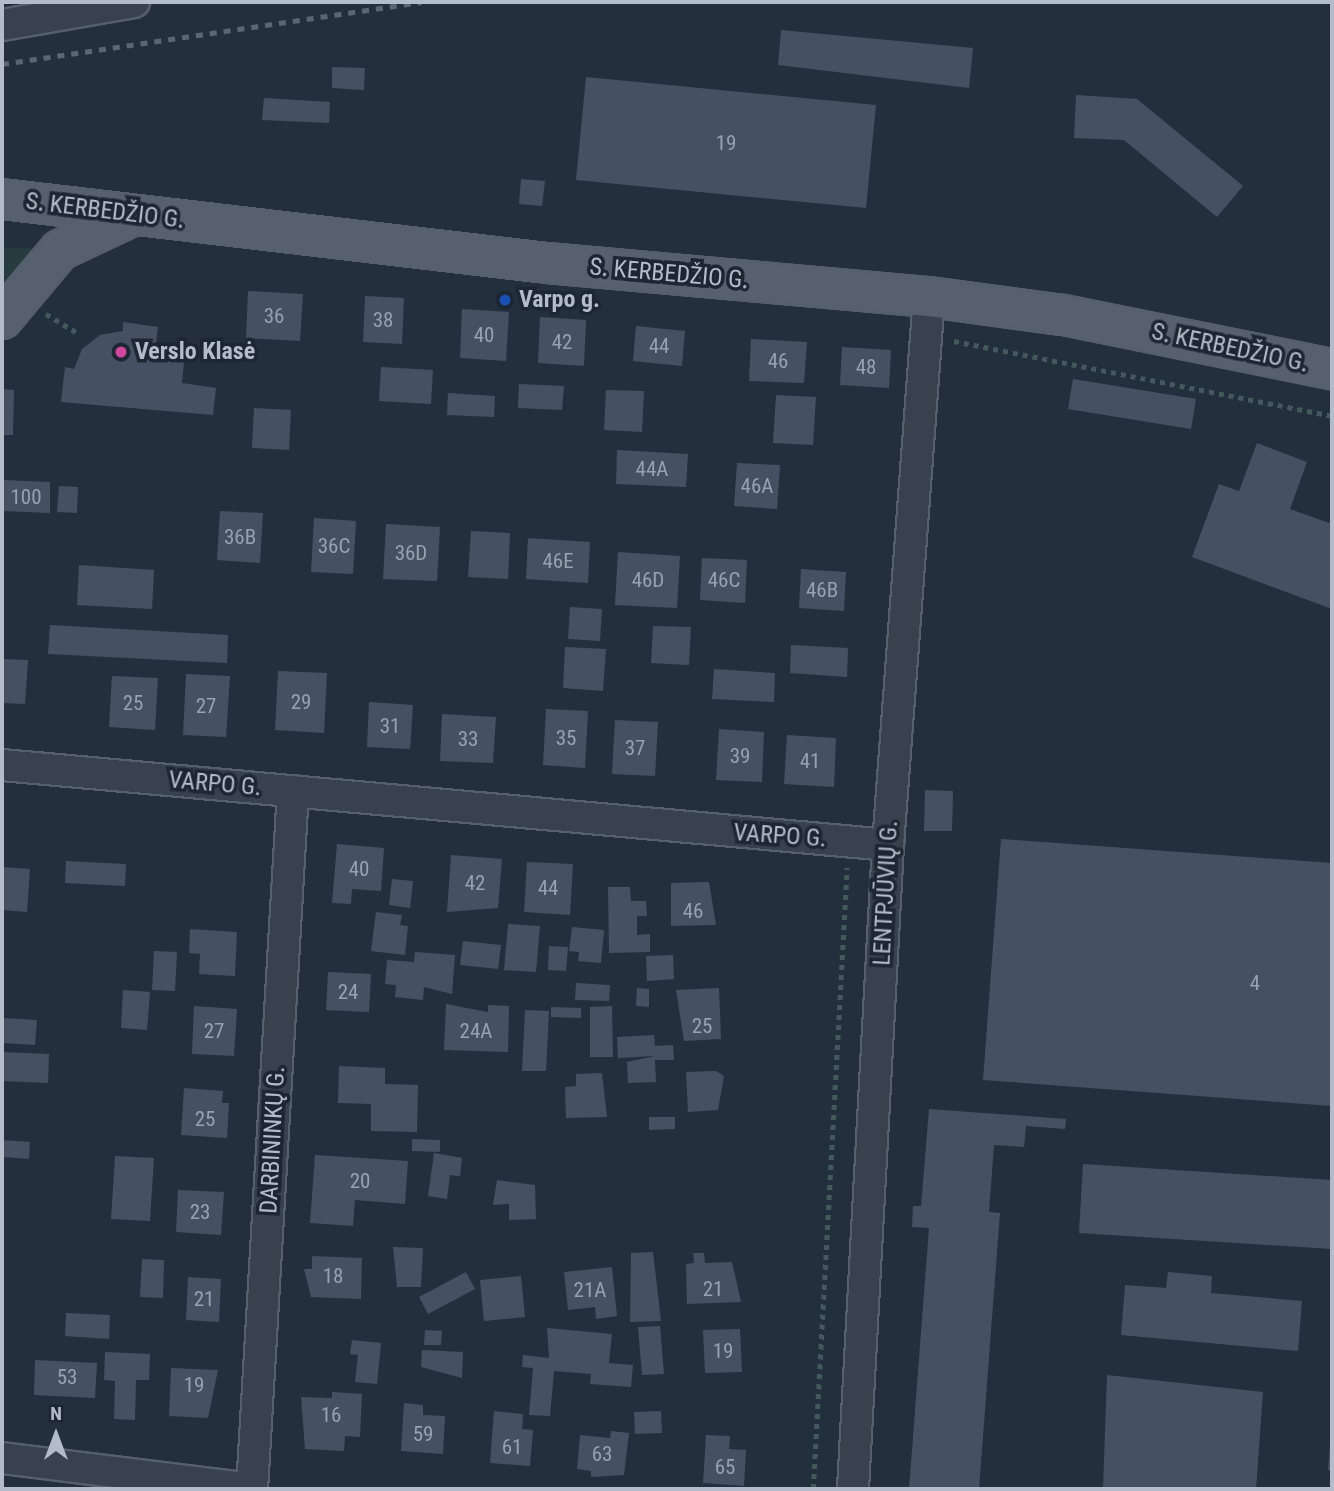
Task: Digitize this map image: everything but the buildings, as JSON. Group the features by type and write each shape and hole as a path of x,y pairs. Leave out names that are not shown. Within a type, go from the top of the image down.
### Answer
{"main road":[{"name":"S. KERBEDŽIO G.","path":"2,199 547,263 929,297 1063,315 1332,369"},
{"path":"2,319 60,250 136,215"}],"street":[{"path":"2,25 134,2"},
{"name":"LENTPJŪVIŲ G.","path":"853,1489 888,845 929,297"},
{"name":"VARPO G.","path":"2,765 888,845"},
{"name":"DARBININKŲ G.","path":"251,1489 293,791"},
{"path":"2,1458 251,1489"}],"path":[{"path":"926,335 1332,416"},
{"path":"813,1489 848,842"}],"green space":[{"path":"2,247 40,249 8,286 2,285"}],"railway":[{"path":"2,64 421,2"}],"place":[{"name":"Varpo g.","path":"505,300"},
{"name":"Verslo Klasė","path":"121,352"}]}
